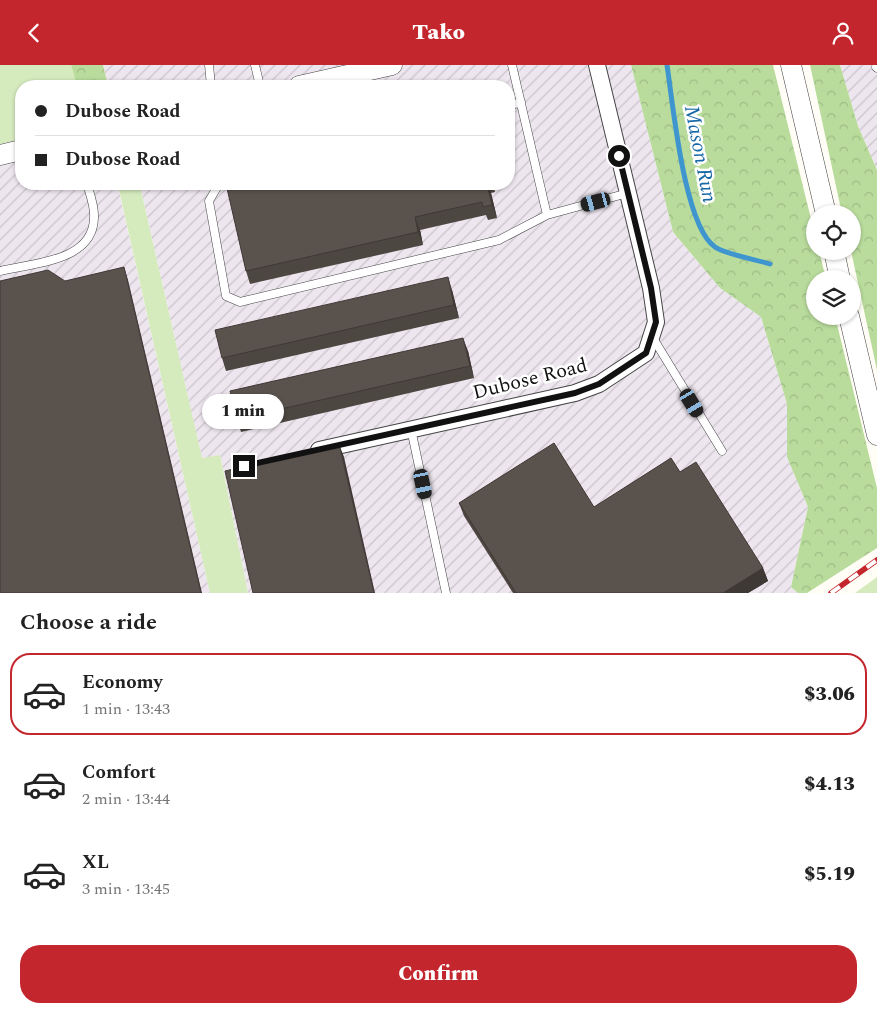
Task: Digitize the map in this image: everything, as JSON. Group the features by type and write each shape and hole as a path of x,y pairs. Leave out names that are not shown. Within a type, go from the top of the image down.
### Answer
{"street":[{"path":"326,80 392,65"},
{"name":"Dubose Road","path":"300,454 575,393 599,384 646,353 656,322 652,297 597,65"},
{"path":"791,65 824,205"},
{"path":"0,155 15,151"},
{"path":"851,325 877,435"}],"lane":[{"path":"208,65 210,80"},
{"path":"255,65 259,80"},
{"path":"512,65 547,215"},
{"path":"515,104 521,103"},
{"path":"0,271 64,256 82,247 92,233 95,217 88,190"},
{"path":"216,190 210,201 226,296 240,301 499,241 547,215 628,193"},
{"path":"652,338 722,451"},
{"path":"411,429 446,593"}],"shaded area":[{"path":"103,65 631,65 673,232 720,288 761,317 787,404 787,457 808,507 791,587 798,593 248,593 220,455 202,459 141,190 515,190 515,80 107,80"},
{"path":"840,65 877,65 877,170 858,126"},
{"path":"15,140 15,190 123,190 119,191 210,593 0,593 0,144"}],"green space":[{"path":"0,65 71,65 75,80 15,80 15,140 0,144"},
{"path":"71,65 103,65 107,80 75,80"},
{"path":"631,65 773,65 808,205 806,205 806,260 821,260 824,270 806,270 806,325 837,325 877,488 877,548 807,593 798,593 791,587 808,507 787,457 787,404 761,317 720,288 673,232"},
{"path":"810,65 840,65 858,126 877,170 877,370 861,297 861,270 855,270 853,260 861,260 861,205 840,205"},
{"path":"119,190 141,190 202,458 220,455 248,593 210,593"},
{"path":"877,577 877,593 855,593"}],"building":[{"path":"227,190 488,190 492,205 483,207 482,202 415,217 418,232 246,271"},
{"path":"124,267 201,593 0,593 0,281 48,270 65,281"},
{"path":"448,277 454,305 222,358 215,330"},
{"path":"463,338 470,366 237,419 230,391"},
{"path":"554,443 594,507 671,458 680,472 696,462 763,568 723,593 516,593 459,503"},
{"path":"339,444 374,593 253,593 225,471"}],"waterway":[{"name":"Mason Run","path":"667,65 682,163 695,215 704,235 719,250 770,264"}],"railway":[{"path":"831,593 877,560"}],"route":[{"path":"244,466 575,393 599,384 620,372 646,353 656,322 651,288 619,156"}]}
